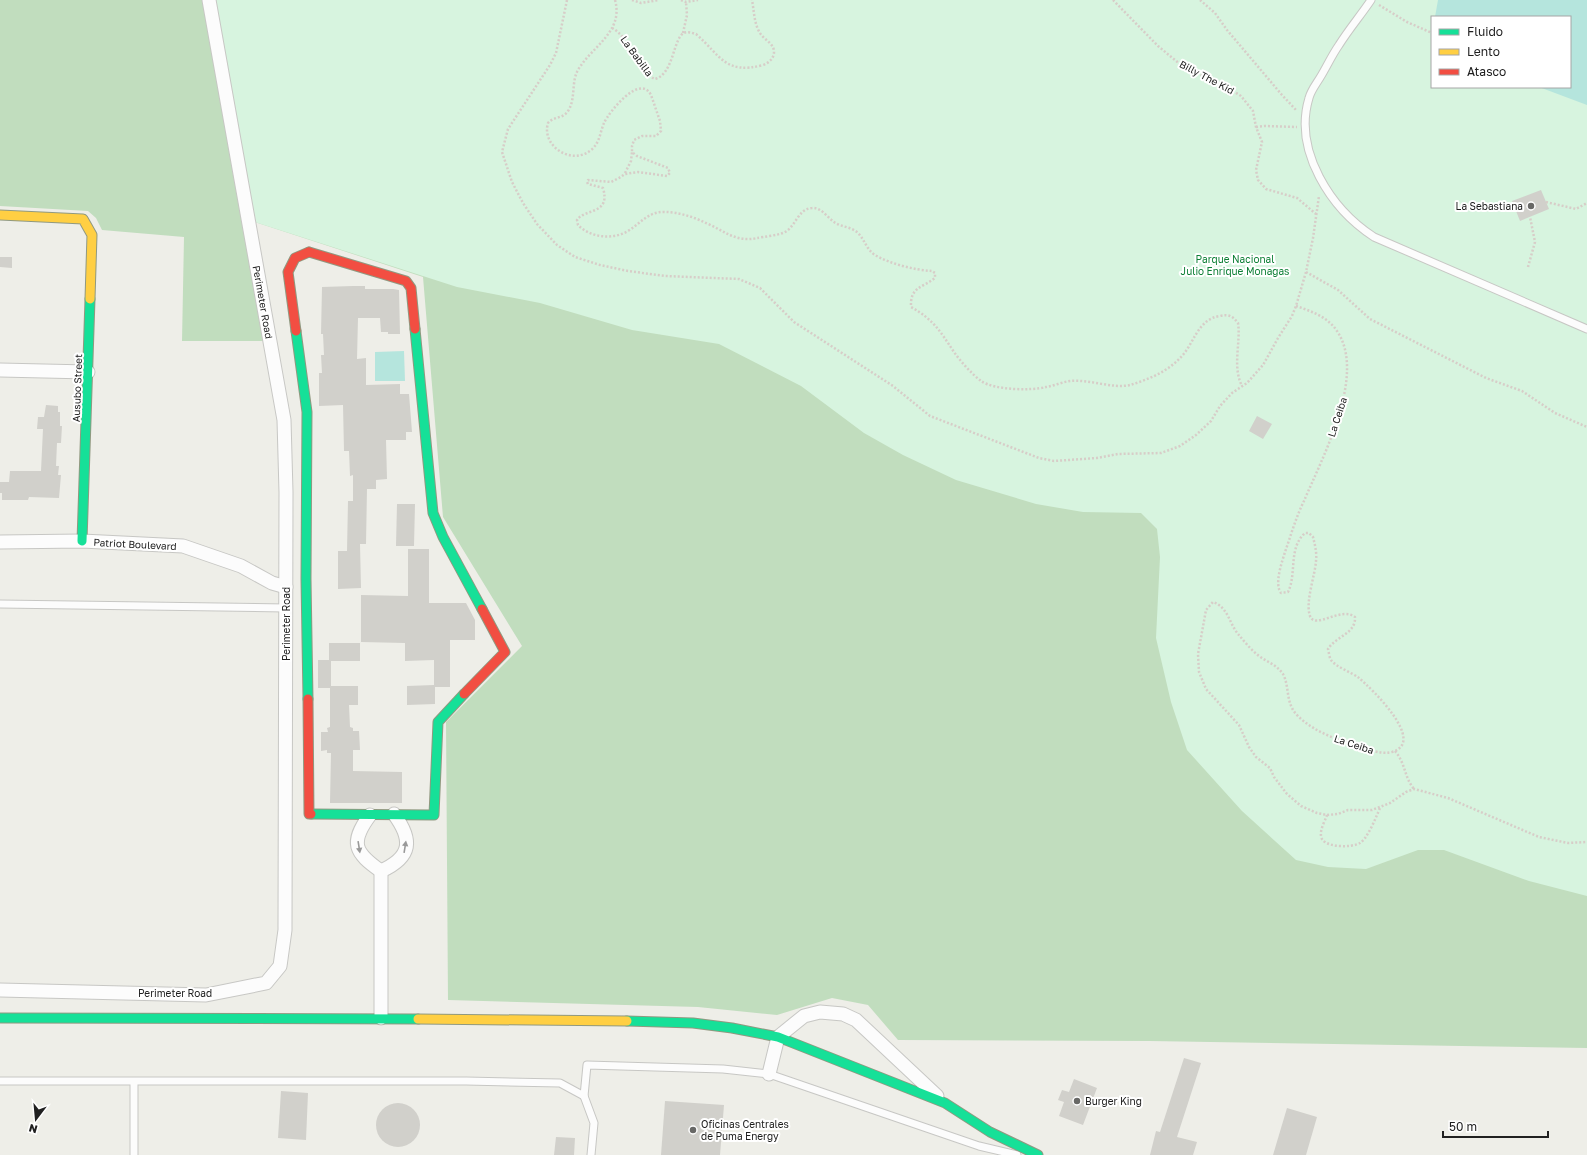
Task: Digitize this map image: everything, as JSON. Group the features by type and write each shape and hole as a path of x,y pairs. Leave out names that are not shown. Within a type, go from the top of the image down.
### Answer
{"street":[{"name":"Perimeter Road","path":"0,990 206,995 266,983 280,966 286,930 286,492 284,420 209,0"},
{"name":"Ausubo Street","path":"0,215 83,219 92,235 82,541"},
{"path":"309,252 406,281 411,288 433,513 443,537 505,652 438,722 434,815 370,815 309,814 306,587 307,412 288,272 294,257 299,254 309,252"},
{"path":"0,370 88,372"},
{"name":"Patriot Boulevard","path":"0,542 82,541 183,546 241,566 272,583 286,587"},
{"path":"381,872 389,868 401,858 404,854 406,846 405,830 394,814"},
{"path":"370,815 360,830 358,837 359,850 365,860 381,872"},
{"path":"381,872 381,1018"},
{"path":"769,1074 778,1037 804,1016 820,1012 843,1014 856,1020 944,1103"},
{"path":"0,1018 381,1018 578,1020 693,1023 732,1028 778,1037 944,1103 990,1132 1038,1155"}],"lane":[{"path":"1371,0 1339,45 1309,96 1305,128 1315,170 1348,215 1360,228 1374,237 1587,329"},
{"path":"0,604 286,608"},
{"path":"591,1155 594,1123 584,1096 587,1065 723,1069 769,1074 979,1146 1017,1155"},
{"path":"0,1080 134,1082 466,1081 560,1083 584,1096"},
{"path":"134,1082 134,1155"}],"path":[{"path":"567,0 556,53 550,65 508,129 502,152 512,182 523,203 537,224 557,245 576,257 600,265 628,271 665,276 739,279 760,288 794,322 893,386 930,416 1039,458 1054,462 1097,458 1118,454 1161,453 1180,446 1211,421 1220,406 1232,393 1247,383 1263,365 1296,306 1306,272 1322,180"},
{"path":"615,0 616,7 612,28 603,42 585,60 577,71 568,112 562,117 550,120 548,123 547,135 552,144 563,154 578,157 588,153 595,147 608,116 619,101 640,89 650,92 660,121 661,131 656,136 642,136 634,140 631,161 625,174"},
{"path":"632,0 641,3 659,0"},
{"path":"681,0 686,2 698,0"},
{"path":"683,33 690,32 696,34 730,65 739,68 765,64 773,58 774,50 773,46 760,33 757,27 752,0"},
{"name":"Billy The Kid","path":"1113,0 1158,46 1181,65 1218,81 1242,96 1253,111 1256,127 1262,142 1256,170 1258,180 1266,189 1297,198 1316,214"},
{"path":"1200,0 1215,13 1227,30 1282,95 1305,119"},
{"path":"1371,0 1406,22 1431,33"},
{"name":"La Babilla","path":"612,28 624,37 649,75 655,79 658,78 663,73 674,54 679,38 683,33 687,15 686,2"},
{"path":"1256,127 1271,126 1305,128"},
{"path":"632,152 637,156 668,168 670,173 667,176 638,172 625,174 611,182 587,180 588,184 602,188 604,199 602,204 596,210 591,213 581,214 578,217 577,222 580,228 587,233 595,235 613,235 628,231 648,216 655,213 665,212 706,223 725,234 735,237 746,239 756,238 783,233 793,226 801,212 806,209 816,208 822,211 835,223 857,232 869,250 875,255 911,269 932,271 935,273 935,278 913,293 911,307 924,314 936,325 956,354 982,382 1001,388 1015,389 1045,388 1069,381 1119,386 1134,384 1148,380 1181,358 1192,339 1204,323 1210,318 1224,315 1230,316 1238,323 1239,381 1242,386"},
{"path":"1546,202 1576,209 1587,202"},
{"path":"1528,266 1535,242 1530,217"},
{"path":"1306,272 1338,290 1370,319 1486,378 1522,391 1556,413 1587,427"},
{"name":"La Ceiba","path":"1296,306 1327,320 1336,329 1342,338 1346,353 1347,371 1344,396 1328,445 1303,502 1281,565 1279,591 1281,593 1288,592 1292,582 1294,557 1298,542 1305,532 1309,533 1313,537 1316,552 1309,609 1310,617 1313,620 1321,621 1347,613 1355,617 1354,626 1351,630 1332,643 1328,648 1330,659 1335,664 1360,679 1394,716 1404,733 1403,745 1395,751 1386,753 1342,741 1317,730 1298,716 1291,708 1284,676 1279,668 1258,655 1237,632 1225,611 1219,604 1213,602 1206,610 1198,654 1199,672 1206,689 1238,725 1256,757 1270,768 1274,777 1287,794 1301,806 1317,813 1327,815 1338,814 1348,810 1372,810 1380,808 1406,792 1414,789"},
{"path":"1395,751 1404,765 1407,777 1414,789 1448,798 1538,837 1568,843 1587,842"},
{"path":"1327,815 1321,832 1323,842 1327,844 1347,846 1360,843 1364,839 1380,808"}],"green space":[{"path":"0,0 1359,0 1587,338 1587,1048 1149,1041 898,1040 868,1005 832,998 777,1015 698,1007 448,1000 446,722 522,646 443,517 423,277 252,221 266,341 182,341 184,237 102,230 96,218 88,211 0,206"},
{"name":"Parque Nacional Julio Enrique Monagas","path":"212,0 1587,0 1587,896 1529,881 1444,850 1418,850 1366,869 1328,867 1296,860 1242,811 1187,750 1171,702 1156,638 1160,557 1157,529 1141,513 1083,512 1036,504 956,480 903,455 864,433 801,386 719,344 632,330 540,303 457,287 252,221"}],"shaded area":[{"path":"1438,0 1587,0 1587,105 1542,88 1571,88 1571,16 1435,16"},
{"path":"404,351 405,381 375,381 375,352"}],"building":[{"name":"La Sebastiana","path":"1541,190 1549,209 1520,221 1512,201"},
{"path":"0,257 12,257 12,268 0,267"},
{"path":"365,286 365,289 399,290 400,334 388,334 388,332 381,332 380,318 358,318 357,359 366,358 366,385 400,384 400,394 409,394 412,432 406,432 406,440 386,440 387,479 376,480 376,489 367,489 366,544 360,544 361,588 338,589 338,551 347,551 348,501 353,501 353,475 350,476 349,451 344,451 343,405 319,406 319,373 322,373 321,355 324,355 323,334 321,334 322,287"},
{"path":"46,405 58,406 58,412 60,412 60,426 62,426 61,443 57,443 56,466 59,466 58,475 61,475 59,498 29,497 28,500 2,500 2,493 0,493 0,482 9,482 10,471 41,471 43,429 37,429 38,417 44,417"},
{"path":"1257,416 1272,424 1263,439 1249,431"},
{"path":"397,504 415,504 414,546 396,546"},
{"path":"408,549 429,549 429,603 466,603 475,620 475,640 450,640 450,687 435,687 435,704 407,705 407,686 434,685 434,660 405,661 405,643 361,642 361,595 408,596"},
{"path":"329,643 360,643 360,661 331,661 331,686 358,686 358,705 349,705 350,727 353,728 353,731 359,731 360,750 353,750 353,771 402,772 402,803 330,803 331,753 327,753 327,750 321,751 321,732 328,732 327,728 330,727 330,688 318,688 318,660 329,660"},
{"path":"1184,1058 1201,1063 1177,1137 1197,1142 1193,1155 1150,1155 1156,1131 1160,1132"},
{"name":"Burger King","path":"1074,1079 1097,1088 1083,1125 1059,1116 1064,1102 1058,1100 1062,1090 1069,1092"},
{"path":"281,1091 308,1093 306,1140 278,1138"},
{"name":"Oficinas Centrales de Puma Energy","path":"665,1101 724,1105 720,1155 661,1155"},
{"path":"398,1103 410,1107 416,1113 420,1125 416,1137 410,1143 398,1147 386,1143 380,1137 376,1125 380,1113 386,1107"},
{"path":"1287,1108 1317,1117 1306,1155 1273,1155"},
{"path":"556,1137 575,1138 574,1155 554,1155"}],"traffic: fast":[{"path":"82,541 90,299"},
{"path":"415,329 433,513 443,537 482,609"},
{"path":"296,331 307,412 306,579 308,699"},
{"path":"311,814 434,815 438,722 464,694"},
{"path":"0,1018 418,1019"},
{"path":"627,1021 693,1023 732,1028 778,1037 945,1103 990,1132 1038,1155"}],"traffic: slow":[{"path":"0,215 83,219 92,235 90,299"},
{"path":"418,1019 627,1021"}],"traffic: jam":[{"path":"309,252 406,281 411,288 415,329"},
{"path":"296,331 288,272 295,258 309,252"},
{"path":"464,694 505,652 482,609"},
{"path":"308,699 309,814 311,814"}],"place":[{"name":"La Sebastiana","path":"1531,206"},
{"name":"Burger King","path":"1077,1101"},
{"name":"Oficinas Centrales de Puma Energy","path":"693,1130"}]}
